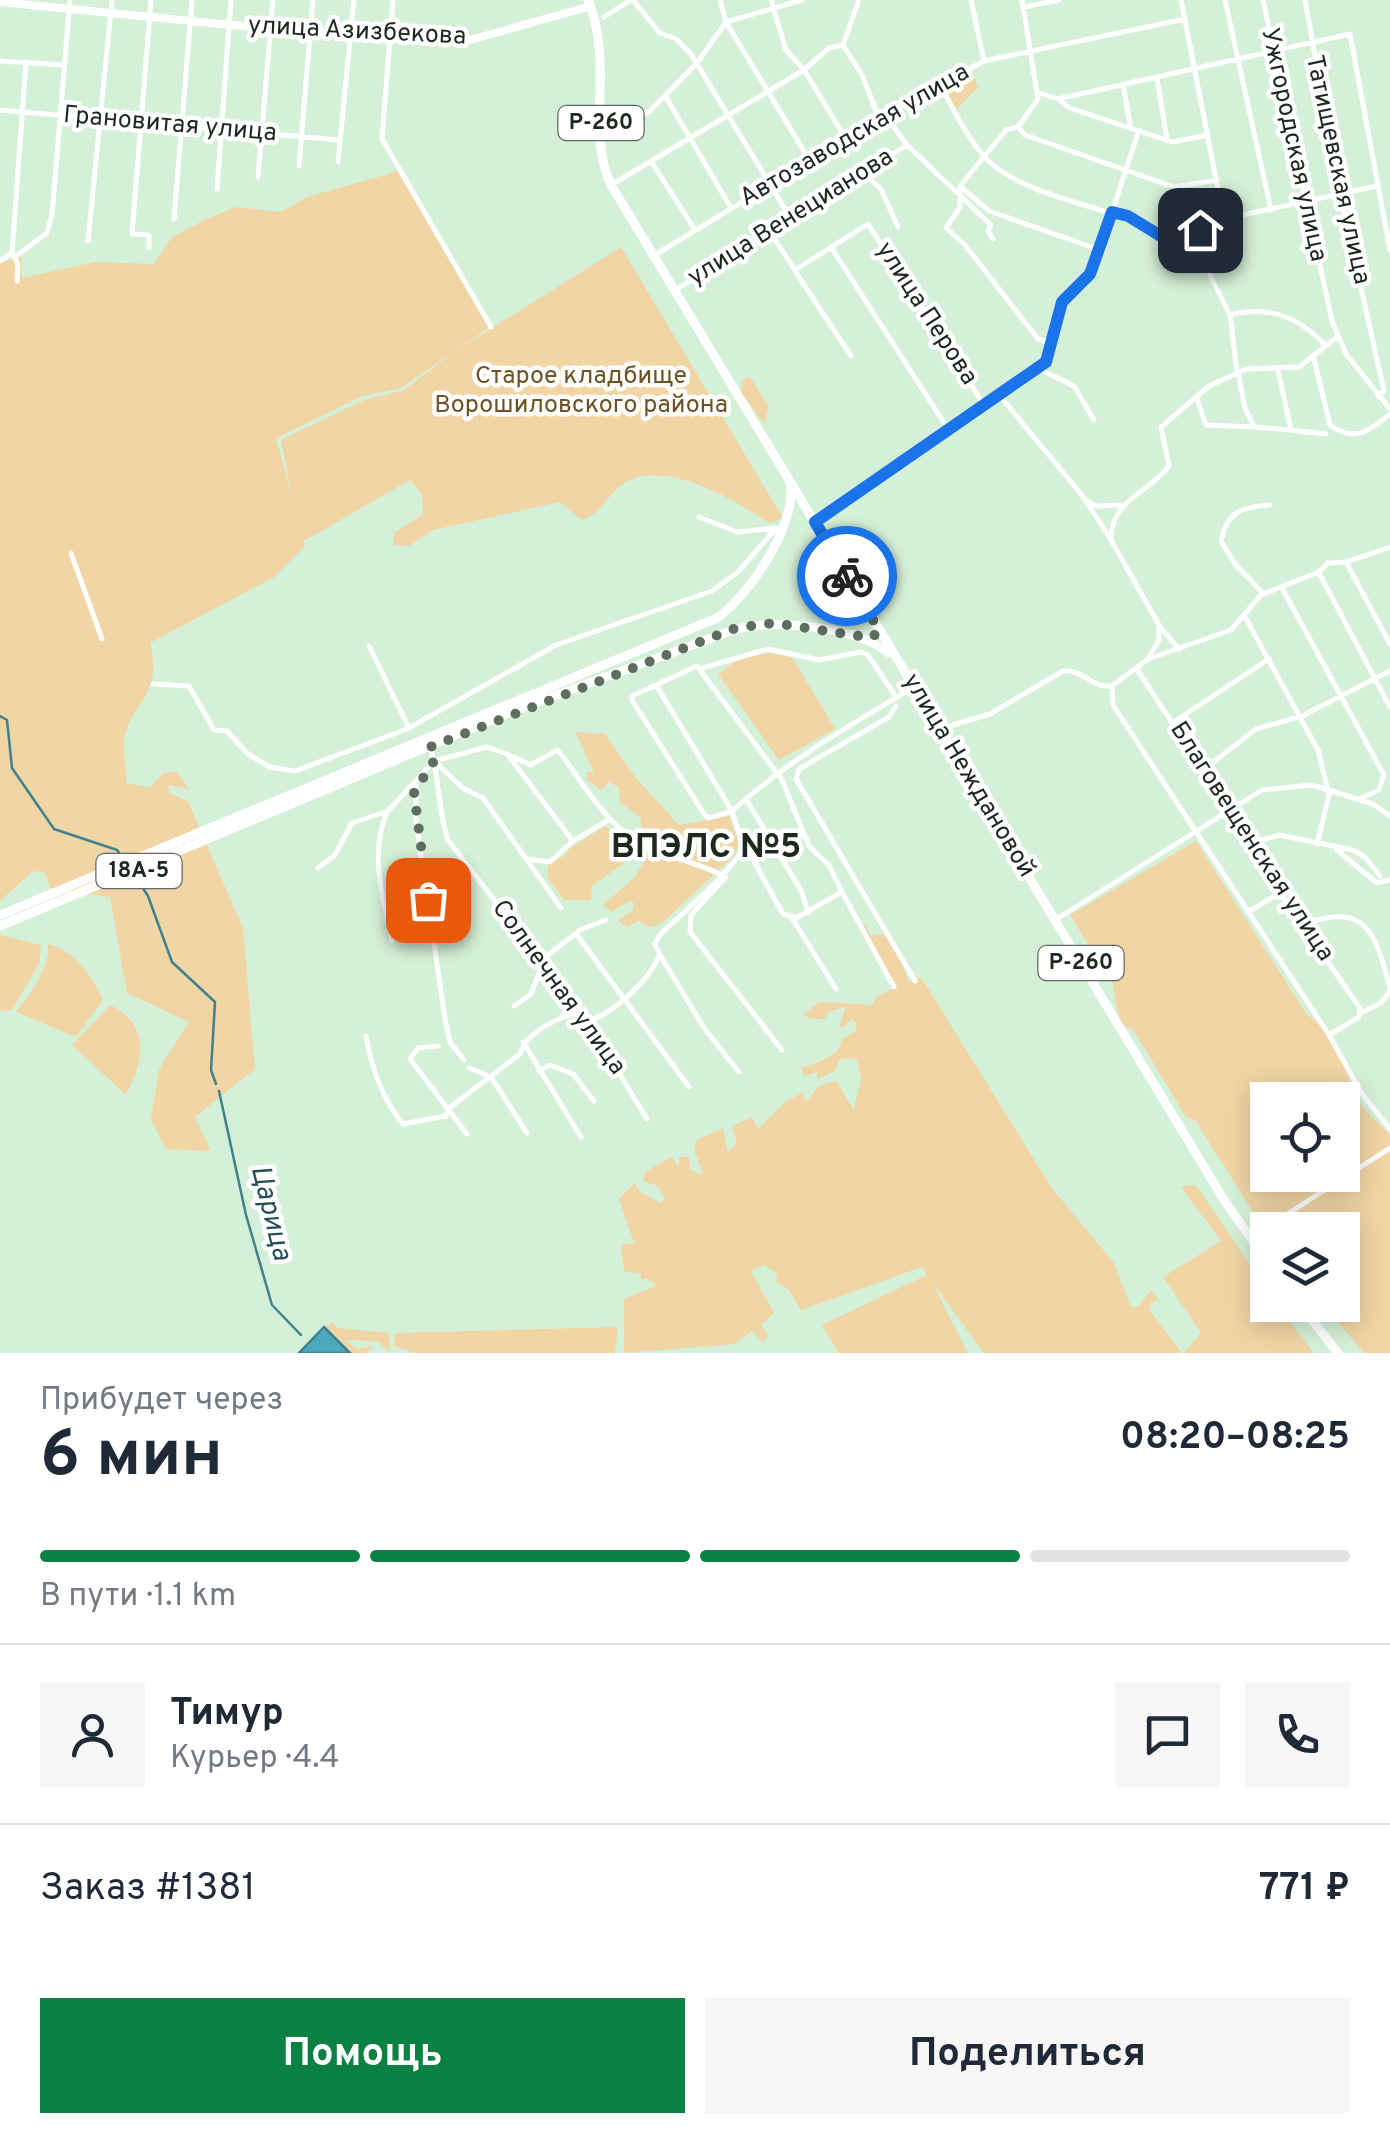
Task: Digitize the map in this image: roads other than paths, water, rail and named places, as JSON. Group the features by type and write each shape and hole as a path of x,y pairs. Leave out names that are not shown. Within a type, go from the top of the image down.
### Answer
{"highway":[{"name":"улица Неждановой","path":"589,3 603,62 600,156 611,185 1250,1238"},
{"path":"788,477 790,514"},
{"path":"790,514 797,508 808,510"},
{"name":"18А-5","path":"0,926 6,916 705,624 728,610 790,514"},
{"path":"728,610 726,622 736,628"},
{"path":"705,624 724,622 711,638"},
{"name":"18А-5","path":"431,741 736,628 774,623 864,639 898,662"},
{"path":"864,639 874,638 879,630"},
{"path":"1313,1322 1338,1353"}],"main road":[{"name":"улица Азизбекова","path":"0,2 69,4 111,13 351,36 477,40 589,3"}],"street":[{"path":"88,241 112,0"},
{"path":"149,248 149,235 132,234 152,0"},
{"path":"174,219 192,0"},
{"path":"217,188 231,0"},
{"path":"258,176 274,0"},
{"path":"299,166 313,0"},
{"path":"338,162 354,0"},
{"path":"393,0 382,139 492,327"},
{"path":"604,17 632,0 660,32 676,39 697,63 791,219"},
{"path":"720,0 726,22 810,160"},
{"path":"771,0 786,50 804,70 846,138"},
{"path":"600,136 614,133 666,96 697,63 726,22 775,11 802,0"},
{"path":"859,0 843,45 882,117 907,145 989,211 1097,249"},
{"path":"971,0 984,62"},
{"path":"1054,344 1038,339 965,245 946,228 960,207 958,189 1006,130 1018,127 1040,92 1023,3 1058,0"},
{"path":"1181,0 1224,220"},
{"path":"1226,0 1271,210"},
{"name":"Ужгородская улица","path":"1263,0 1337,337 1384,392 1390,411"},
{"name":"Татищевская улица","path":"1305,0 1340,194 1384,392"},
{"path":"0,261 48,233 62,115 69,4"},
{"name":"Автозаводская улица","path":"652,256 846,138 984,62 1185,20"},
{"path":"1058,99 1350,34 1390,250"},
{"path":"611,185 766,89 804,70 829,48 843,45"},
{"path":"0,61 64,65"},
{"path":"17,281 13,255 26,62"},
{"path":"1157,78 1167,139"},
{"path":"1123,84 1130,127"},
{"path":"940,85 998,168 1031,185 1128,216 1164,238 1305,200 1377,186"},
{"path":"1040,92 1070,108 1178,143 1208,135"},
{"path":"666,96 732,208"},
{"name":"Грановитая улица","path":"0,110 339,140"},
{"path":"1018,127 1025,134 1174,187 1217,180"},
{"path":"815,522 1046,362 1054,344 1062,302 1084,284 1138,130"},
{"name":"улица Венецианова","path":"674,291 907,145"},
{"path":"650,161 694,230"},
{"path":"863,174 881,188 898,227"},
{"path":"958,189 992,225 988,231 994,239"},
{"name":"улица Перова","path":"831,247 868,224 984,405"},
{"path":"770,232 850,356"},
{"path":"795,270 831,247 949,430"},
{"path":"1210,275 1230,315 1244,408 1254,427"},
{"path":"1230,315 1260,310 1304,322 1324,344"},
{"path":"1111,540 1112,524 1123,504 1167,470 1168,453 1159,431 1196,396 1237,372 1299,368 1337,337"},
{"path":"1314,355 1330,425 1338,431 1346,435 1365,433 1390,411"},
{"path":"1037,368 1074,386 1094,420"},
{"path":"1278,369 1291,430"},
{"path":"999,395 1082,495 1168,638 1179,649"},
{"path":"1196,396 1206,425 1326,434"},
{"path":"1082,495 1096,506 1123,504"},
{"path":"1264,594 1235,564 1221,542 1225,521 1239,509 1270,505"},
{"path":"699,516 737,532 779,530"},
{"path":"153,684 190,686 214,730 227,731 248,754 270,767 294,770 410,727 556,645 712,591 739,571 779,530"},
{"path":"1148,658 1232,630 1248,605 1264,594 1319,572 1328,563 1346,562 1388,548 1390,559"},
{"path":"70,553 102,639"},
{"path":"1346,562 1390,644"},
{"path":"1319,572 1390,707"},
{"path":"1282,588 1384,774 1378,790 1356,799"},
{"path":"1244,615 1302,716 1329,795 1317,844"},
{"path":"940,730 990,714 1063,672 1076,672 1100,686 1112,686 1148,658 1159,640 1160,625"},
{"path":"1159,640 1168,638"},
{"path":"369,646 410,727 431,741"},
{"path":"896,698 868,655 861,652 819,660 768,649 702,668 632,696 637,712 709,818 732,812 792,759 896,698 914,687"},
{"path":"1172,723 1270,659"},
{"path":"702,668 788,791 808,846 829,865 894,986"},
{"name":"Благовещенская улица","path":"1136,668 1360,1015"},
{"path":"1203,770 1256,729 1302,716 1390,671"},
{"path":"656,685 732,812 782,914 792,918 836,989"},
{"path":"1112,686 1113,705 1329,1035 1362,1094 1390,1128"},
{"path":"896,706 889,717 798,769 796,779 915,981"},
{"name":"Солнечная улица","path":"431,741 438,812 448,840 585,1016 635,1092 647,1120"},
{"path":"318,868 335,855 352,823 388,810 434,761 486,746 530,764 558,750 610,819 641,844 726,877"},
{"path":"507,754 573,841"},
{"path":"434,761 464,789 483,798 561,908"},
{"path":"1055,920 1228,808 1262,790 1316,778 1321,771"},
{"path":"417,783 416,821 445,1019 450,1042 464,1060"},
{"path":"1299,783 1356,799 1390,816"},
{"path":"746,799 802,892 808,913"},
{"path":"388,810 378,835 377,858 392,941"},
{"path":"527,859 540,857 550,862 573,841 610,819"},
{"path":"1250,842 1279,835 1334,848 1364,856 1380,876"},
{"path":"746,845 726,877 691,915 690,932 782,1050"},
{"path":"1344,852 1377,883 1390,880"},
{"path":"726,877 709,884 655,944 704,1028 739,1072"},
{"path":"792,918 842,892"},
{"path":"1248,912 1281,892"},
{"path":"1304,924 1335,913 1350,914 1368,931 1390,989 1381,1003 1329,1035"},
{"path":"514,1006 531,994 541,964 577,936 606,920"},
{"path":"577,936 689,1086"},
{"path":"366,1036 380,1083 403,1124 446,1116 450,1107 520,1054 523,1042 575,1012 599,1018 625,998 654,968 660,955"},
{"path":"562,1018 567,1006 565,993"},
{"path":"523,1042 581,1137"},
{"path":"438,1046 418,1048 410,1059 467,1134"},
{"path":"539,1070 550,1066 574,1074 594,1101"},
{"path":"469,1068 490,1076 527,1133"},
{"path":"1290,1212 1390,1148"}],"water":[{"path":"324,1327 350,1353 299,1353"}],"waterway":[{"name":"Царица","path":"0,716 7,720 12,768 54,829 117,850 123,858"},
{"name":"Царица","path":"133,873 148,896 172,962 215,1002 211,1070 216,1084"},
{"name":"Царица","path":"219,1091 246,1215 272,1305 301,1335"}],"district":[{"name":"ВПЭЛС №5","path":"706,848"}],"park label":[{"name":"Старое кладбище Ворошиловского района","path":"581,392"}]}
